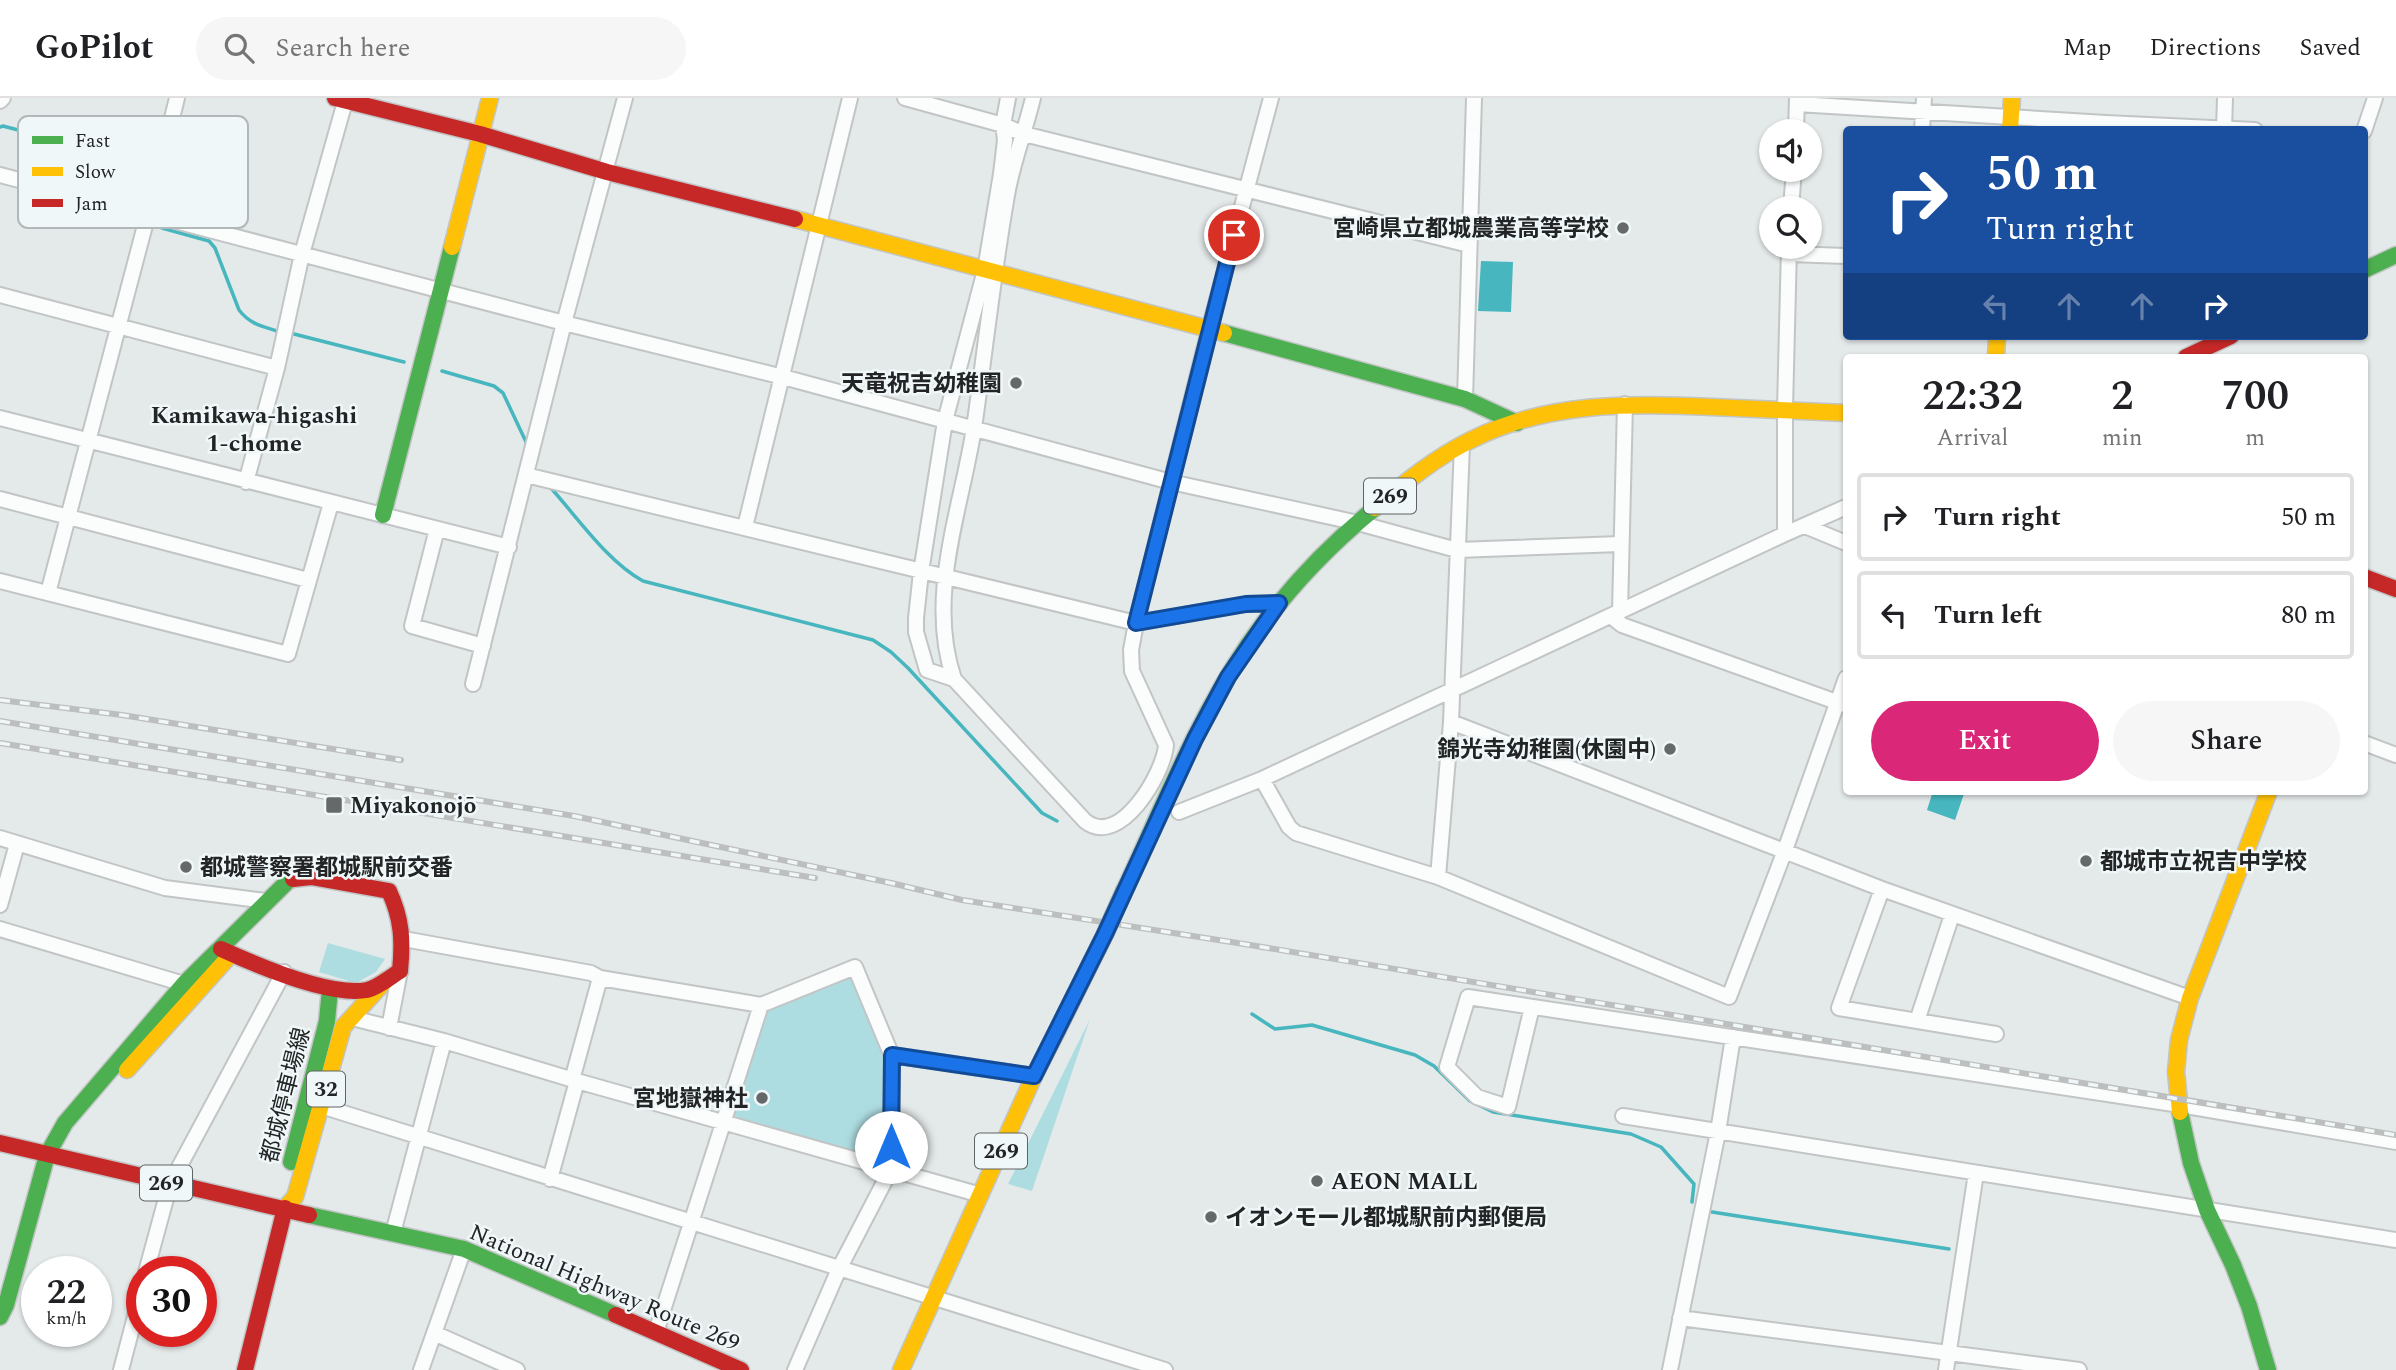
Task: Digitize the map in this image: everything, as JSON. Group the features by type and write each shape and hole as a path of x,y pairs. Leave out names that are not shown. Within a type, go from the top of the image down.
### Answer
{"main road":[{"path":"383,516 490,98"},
{"path":"2010,123 2012,98"},
{"path":"342,99 480,134 607,172 820,225 1465,399 1517,422"},
{"path":"2368,268 2396,255"},
{"path":"2192,354 2222,340"},
{"name":"269","path":"901,1370 1034,1076 1105,934 1195,739 1228,677 1279,603 1306,572 1398,490 1462,444 1517,422 1563,411 1625,404 1843,413"},
{"path":"2368,578 2396,589"},
{"path":"2267,795 2190,998 2179,1040 2176,1072 2182,1128 2191,1163 2207,1210 2249,1306 2268,1370"},
{"path":"47,1155 75,1129 266,901 290,879 311,877 389,891 401,916 404,939 393,976 368,990 330,989 226,951"},
{"path":"0,1317 6,1287 47,1155 65,1123 184,984 226,951"},
{"name":"都城停車場線","path":"285,1208 295,1197 344,1027 393,976"},
{"name":"都城停車場線","path":"285,1208 283,1194 327,1021 330,989"},
{"name":"National Highway Route 269","path":"0,1143 170,1184 464,1249 735,1369"},
{"path":"245,1370 285,1208"}],"street":[{"path":"173,116 177,98"},
{"path":"473,684 564,323 625,98"},
{"path":"745,527 850,98"},
{"path":"905,98 1003,125 1024,134 1469,245"},
{"path":"1008,98 1003,125 1005,140 974,429 946,577 942,623 947,657 954,679 1032,766 1092,826 1107,828 1125,820 1145,797 1165,757 1166,745 1132,671 1131,650 1209,330 1271,98"},
{"path":"954,679 927,670 922,657 916,632 921,572 945,421 989,272 1033,98"},
{"path":"1465,399 1474,98"},
{"path":"2224,126 2225,98"},
{"path":"2366,126 2375,98"},
{"path":"246,482 277,368 302,254 342,99"},
{"path":"1796,119 1797,101 1923,104 2010,123 2106,126"},
{"path":"1922,126 1923,104"},
{"path":"0,175 18,180"},
{"path":"48,593 145,228"},
{"path":"203,228 564,323 783,377 1171,482 1358,523 1457,550 1620,544"},
{"path":"1822,253 1843,256"},
{"path":"1785,534 1789,259"},
{"path":"0,295 277,368"},
{"path":"1262,779 1289,827 1296,833 1438,877 1729,997 1842,704 1622,625 1615,614 1625,404"},
{"path":"0,418 509,547"},
{"path":"1438,877 1451,722 1462,444"},
{"path":"526,475 1136,623 1246,604 1279,603"},
{"path":"0,499 308,580"},
{"path":"0,581 288,654 331,503"},
{"path":"1179,812 1262,779 1843,508"},
{"path":"1805,526 1843,542"},
{"path":"437,529 412,626 483,646"},
{"path":"1451,722 1784,853 2190,998"},
{"path":"2368,744 2396,755"},
{"path":"0,838 165,888 266,901"},
{"path":"0,905 17,844"},
{"path":"1882,889 1839,1008 1996,1034"},
{"path":"1917,1021 1952,915"},
{"path":"0,929 184,984"},
{"path":"404,939 591,973 600,978 761,1005 855,967 892,1055 891,1170 839,1269 795,1370"},
{"path":"150,1256 170,1184 284,972"},
{"path":"389,1028 393,976"},
{"path":"550,1179 600,978"},
{"path":"1532,1007 1508,1107 1477,1097 1447,1067 1468,997 2180,1105 2396,1142"},
{"path":"656,1332 761,1005"},
{"path":"352,1018 444,1041 575,1081 981,1195"},
{"path":"1670,1370 1718,1132 1733,1038"},
{"path":"393,1233 444,1041"},
{"path":"892,1055 1034,1076"},
{"path":"321,1106 1165,1370"},
{"path":"1623,1116 2396,1240"},
{"path":"1946,1370 1976,1173"},
{"path":"421,1370 464,1249"},
{"path":"1680,1318 2079,1370"},
{"path":"434,1333 517,1370"},
{"path":"121,1370 127,1347"}],"shaded area":[{"path":"328,943 385,959 376,972 356,983 319,972"},
{"path":"855,967 892,1056 891,1169 723,1122 761,1005"},
{"path":"1090,1019 1032,1191 1008,1184"}],"water":[{"path":"1481,261 1513,262 1511,312 1478,311"},
{"path":"1932,795 1964,795 1955,820 1927,810"}],"waterway":[{"path":"0,127 18,130"},
{"path":"162,228 209,241 215,248 239,310 261,326 277,331"},
{"path":"294,334 404,362"},
{"path":"442,371 494,386 503,393 527,444"},
{"path":"550,487 605,551 643,581 873,640 908,668 1042,813 1057,821"},
{"path":"1252,1014 1275,1029 1312,1025 1415,1055 1434,1066 1470,1101 1493,1112 1631,1134 1661,1147 1694,1184 1692,1202"},
{"path":"1712,1212 1949,1249"}],"railway":[{"path":"0,700 122,715 401,760"},
{"path":"0,721 574,816 962,900 1244,944 2396,1135"},
{"path":"0,743 815,878"}],"traffic: fast":[{"path":"383,515 452,247"},
{"path":"2368,268 2396,255"},
{"path":"1224,333 1465,399 1517,423"},
{"path":"1125,889 1197,734 1248,645 1307,572 1375,508"},
{"path":"0,1317 6,1305 47,1155 65,1123 184,984 293,879"},
{"path":"291,1162 327,1021 330,989"},
{"path":"2180,1112 2191,1163 2207,1210 2249,1306 2268,1370"},
{"path":"309,1215 464,1249 616,1315"}],"traffic: slow":[{"path":"452,247 490,98"},
{"path":"2010,126 2012,98"},
{"path":"795,219 1224,333"},
{"path":"1996,354 1997,340"},
{"path":"1375,508 1445,454 1471,440 1529,418 1589,408 1650,405 1843,413"},
{"path":"2180,1112 2176,1072 2179,1040 2190,998 2267,795"},
{"path":"1105,934 1125,889"},
{"path":"127,1070 226,960"},
{"path":"285,1208 295,1197 343,1027 386,980"},
{"path":"901,1370 1057,1031"}],"traffic: jam":[{"path":"335,98 480,134 607,172 795,219"},
{"path":"2192,354 2222,340"},
{"path":"2368,578 2396,589"},
{"path":"221,949 293,978 333,989 367,990 400,971 400,930 397,911 389,891 311,877 293,879"},
{"path":"1057,1031 1105,934"},
{"path":"0,1143 309,1215"},
{"path":"245,1370 285,1208"},
{"path":"616,1315 741,1370"}],"place":[{"name":"宮崎県立都城農業高等学校","path":"1623,228"},
{"name":"天竜祝吉幼稚園","path":"1016,383"},
{"name":"錦光寺幼稚園(休園中)","path":"1670,749"},
{"name":"Miyakonojō","path":"334,805"},
{"name":"都城市立祝吉中学校","path":"2086,861"},
{"name":"都城警察署都城駅前交番","path":"186,867"},
{"name":"宮地嶽神社","path":"762,1098"},
{"name":"AEON MALL","path":"1317,1181"},
{"name":"イオンモール都城駅前内郵便局","path":"1211,1217"}],"district":[{"name":"Kamikawa-higashi 1-chome","path":"254,429"}],"route":[{"path":"891,1147 892,1055 1034,1076 1105,934 1195,739 1228,677 1279,603 1246,604 1136,623 1234,235"}]}
